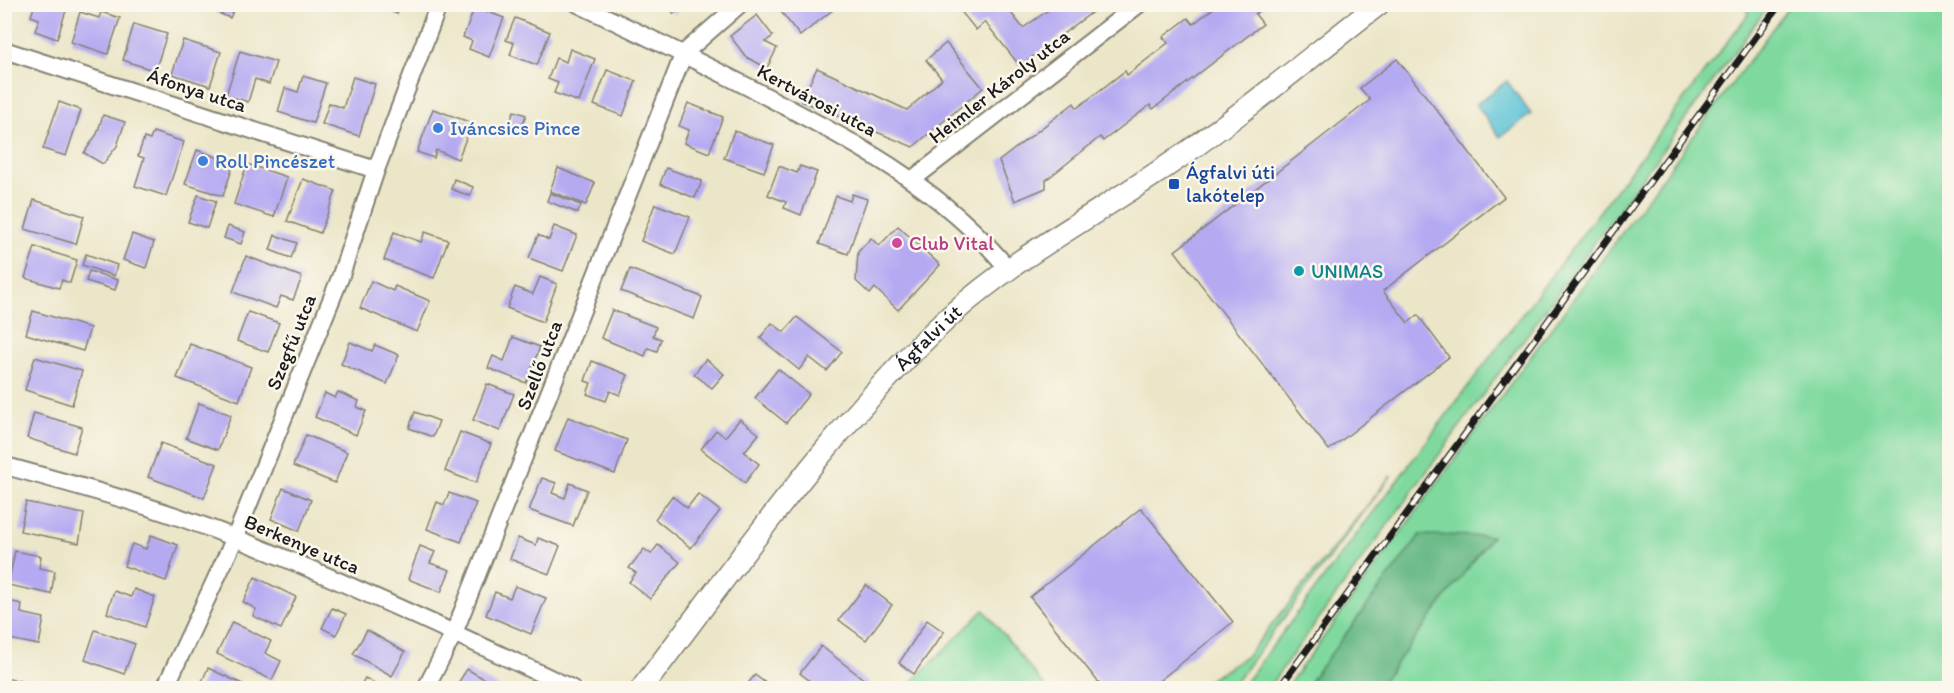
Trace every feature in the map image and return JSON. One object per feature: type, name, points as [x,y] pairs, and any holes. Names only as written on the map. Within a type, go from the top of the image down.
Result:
[{"type":"street","name":"Szegfű utca","points":[[165,688],[235,538],[340,278],[376,170],[439,4]]},
{"type":"street","name":"Kertvárosi utca","points":[[578,4],[684,53],[872,152],[913,179],[967,224],[1009,270]]},
{"type":"street","points":[[684,53],[740,4]]},
{"type":"street","name":"Heimler Károly utca","points":[[913,179],[1139,4]]},
{"type":"street","name":"Ágfalvi út","points":[[642,688],[782,506],[869,399],[952,315],[1009,270],[1167,166],[1379,4]]},
{"type":"street","name":"Áfonya utca","points":[[4,50],[376,170]]},
{"type":"street","name":"Szellő utca","points":[[426,688],[454,633],[684,53]]},
{"type":"street","name":"Berkenye utca","points":[[5,466],[114,495],[235,538],[454,633],[571,688]]},
{"type":"green space","points":[[1743,5],[1769,5],[1268,688],[1241,688],[1749,13]]},
{"type":"green space","points":[[1790,5],[1949,5],[1949,688],[1286,688]]},
{"type":"green space","points":[[1391,476],[1231,688],[1196,688],[1247,656]]},
{"type":"green space","points":[[1420,535],[1492,536],[1378,688],[1305,688]]},
{"type":"green space","points":[[984,610],[1046,688],[906,688]]},
{"type":"water","points":[[1507,81],[1531,114],[1500,137],[1476,104]]},
{"type":"building","points":[[35,4],[68,4],[57,39],[35,31],[39,19],[31,16]]},
{"type":"building","points":[[213,4],[236,4],[230,18],[211,10]]},
{"type":"building","points":[[373,4],[401,4],[397,14]]},
{"type":"building","points":[[667,4],[686,4],[674,14]]},
{"type":"building","points":[[775,4],[840,4],[800,36]]},
{"type":"building","points":[[955,4],[1004,4],[1023,28],[1057,4],[1103,4],[1020,66],[985,22],[976,30]]},
{"type":"building","points":[[1219,4],[1267,4],[1255,14],[1263,24],[1153,109],[1150,105],[1103,141],[1100,137],[1046,180],[1046,188],[1015,201],[999,161],[1074,103],[1077,108],[1125,71],[1127,75],[1168,43],[1163,37],[1188,18],[1193,24]]},
{"type":"building","points":[[475,7],[504,18],[489,57],[469,49],[472,41],[463,37]]},
{"type":"building","points":[[80,12],[99,18],[101,12],[120,18],[108,54],[71,42]]},
{"type":"building","points":[[757,15],[773,36],[765,42],[777,48],[767,68],[746,57],[730,36]]},
{"type":"building","points":[[515,18],[550,32],[537,65],[510,55],[514,43],[506,40]]},
{"type":"building","points":[[134,24],[167,34],[155,71],[123,60]]},
{"type":"building","points":[[183,40],[221,52],[210,86],[172,74]]},
{"type":"building","points":[[946,43],[983,88],[913,147],[801,101],[817,68],[907,110],[942,79],[926,60]]},
{"type":"building","points":[[570,49],[595,59],[579,102],[554,93],[558,83],[548,79],[556,58],[566,62]]},
{"type":"building","points":[[240,51],[276,62],[269,84],[255,79],[248,102],[226,95]]},
{"type":"building","name":"UNIMAS","points":[[1397,59],[1504,197],[1383,291],[1408,323],[1418,315],[1449,357],[1329,450],[1175,251],[1370,100],[1360,88]]},
{"type":"building","points":[[607,70],[636,81],[623,116],[594,105]]},
{"type":"building","points":[[303,76],[326,83],[313,123],[278,112],[285,88],[298,92]]},
{"type":"building","points":[[353,77],[375,84],[359,136],[322,124],[329,103],[343,108]]},
{"type":"building","points":[[59,102],[81,110],[66,156],[43,149]]},
{"type":"building","points":[[688,103],[723,117],[709,153],[684,143],[689,130],[679,126]]},
{"type":"building","points":[[433,109],[472,123],[458,159],[436,150],[434,158],[417,152]]},
{"type":"building","points":[[514,111],[526,115],[519,134],[507,129]]},
{"type":"building","points":[[103,115],[125,122],[117,146],[103,164],[84,153],[97,134]]},
{"type":"building","points":[[734,131],[774,145],[764,172],[724,158]]},
{"type":"building","points":[[153,132],[184,142],[166,196],[135,186],[144,158],[138,156],[144,138],[150,140]]},
{"type":"building","points":[[197,150],[234,163],[223,196],[185,184]]},
{"type":"building","points":[[247,164],[287,177],[274,217],[234,204]]},
{"type":"building","points":[[779,166],[797,173],[800,166],[817,172],[801,215],[784,208],[786,202],[768,195]]},
{"type":"building","points":[[558,168],[595,183],[586,205],[550,191]]},
{"type":"building","points":[[666,168],[702,181],[695,198],[660,184]]},
{"type":"building","points":[[303,179],[336,191],[320,233],[287,221]]},
{"type":"building","points":[[454,179],[473,187],[470,196],[451,189]]},
{"type":"building","points":[[550,193],[581,205],[578,213],[547,201]]},
{"type":"building","points":[[852,194],[867,199],[848,254],[819,244],[836,196],[850,201]]},
{"type":"building","points":[[198,195],[216,201],[207,228],[188,222]]},
{"type":"building","points":[[34,200],[84,216],[76,244],[25,229]]},
{"type":"building","points":[[655,204],[690,217],[675,254],[641,241]]},
{"type":"building","points":[[228,226],[245,232],[241,244],[224,238]]},
{"type":"building","points":[[554,226],[577,235],[563,271],[529,258],[538,235],[549,240]]},
{"type":"building","points":[[898,226],[940,265],[898,310],[875,288],[870,294],[856,281],[858,252],[871,238],[879,246]]},
{"type":"building","points":[[394,232],[421,242],[425,232],[448,240],[434,278],[384,260]]},
{"type":"building","points":[[132,234],[154,242],[146,268],[123,260]]},
{"type":"building","points":[[275,235],[297,243],[291,258],[270,250]]},
{"type":"building","points":[[35,247],[77,260],[70,283],[62,280],[59,288],[25,278]]},
{"type":"building","points":[[86,254],[117,265],[114,276],[82,265]]},
{"type":"building","points":[[246,256],[302,277],[293,300],[281,296],[276,308],[233,292]]},
{"type":"building","points":[[630,269],[702,297],[694,319],[621,291]]},
{"type":"building","points":[[89,271],[118,280],[115,290],[86,281]]},
{"type":"building","points":[[540,277],[557,284],[543,322],[507,308],[515,287],[533,294]]},
{"type":"building","points":[[371,281],[393,291],[395,286],[430,301],[417,332],[360,308]]},
{"type":"building","points":[[612,310],[656,327],[653,336],[661,339],[657,351],[648,348],[645,356],[601,338]]},
{"type":"building","points":[[33,311],[90,328],[83,351],[26,334]]},
{"type":"building","points":[[248,312],[279,323],[268,352],[237,341]]},
{"type":"building","points":[[797,317],[842,352],[827,371],[809,357],[799,370],[760,338],[772,323],[784,332]]},
{"type":"building","points":[[513,337],[540,347],[526,383],[488,368],[493,356],[504,361]]},
{"type":"building","points":[[350,342],[372,351],[375,345],[399,355],[387,384],[341,364]]},
{"type":"building","points":[[190,344],[251,367],[239,401],[177,378]]},
{"type":"building","points":[[35,357],[82,371],[72,405],[25,390]]},
{"type":"building","points":[[706,359],[724,374],[712,388],[694,374]]},
{"type":"building","points":[[592,361],[628,375],[620,395],[610,391],[606,401],[587,394],[591,383],[585,381]]},
{"type":"building","points":[[778,369],[809,394],[786,423],[755,398]]},
{"type":"building","points":[[487,384],[514,394],[500,431],[473,420]]},
{"type":"building","points":[[338,392],[359,401],[357,407],[366,411],[356,435],[315,417],[325,393],[335,398]]},
{"type":"building","points":[[199,403],[231,415],[218,450],[186,438]]},
{"type":"building","points":[[415,412],[439,421],[433,437],[409,428]]},
{"type":"building","points":[[34,413],[82,427],[74,453],[27,438]]},
{"type":"building","points":[[568,417],[627,440],[615,474],[555,451]]},
{"type":"building","points":[[740,419],[759,434],[744,452],[759,464],[745,483],[701,449],[716,430],[725,437]]},
{"type":"building","points":[[460,432],[491,444],[476,483],[445,471]]},
{"type":"building","points":[[306,435],[347,452],[335,483],[293,466]]},
{"type":"building","points":[[161,443],[217,464],[204,498],[148,477]]},
{"type":"building","points":[[542,478],[556,483],[552,493],[565,498],[570,483],[587,490],[573,526],[529,510]]},
{"type":"building","points":[[283,488],[311,500],[299,531],[271,519]]},
{"type":"building","points":[[449,493],[476,503],[461,542],[427,529],[437,502],[444,505]]},
{"type":"building","points":[[698,494],[720,511],[691,548],[655,519],[672,496],[687,508]]},
{"type":"building","points":[[26,502],[84,514],[79,543],[20,531]]},
{"type":"building","points":[[1141,508],[1233,622],[1150,688],[1103,688],[1030,597]]},
{"type":"building","points":[[151,535],[178,545],[166,581],[124,566],[132,544],[146,549]]},
{"type":"building","points":[[518,538],[536,545],[538,538],[560,546],[549,574],[510,559]]},
{"type":"building","points":[[658,545],[680,562],[650,599],[629,582],[636,573],[629,568],[644,549],[651,554]]},
{"type":"building","points":[[420,546],[435,552],[430,563],[450,570],[441,592],[408,579]]},
{"type":"building","points":[[15,551],[41,556],[39,568],[55,571],[51,594],[8,585]]},
{"type":"building","points":[[255,577],[296,597],[281,629],[253,616],[256,609],[243,602]]},
{"type":"building","points":[[866,585],[892,605],[866,640],[839,620]]},
{"type":"building","points":[[515,586],[546,598],[531,634],[486,615],[495,592],[510,598]]},
{"type":"building","points":[[134,589],[155,597],[145,627],[107,613],[114,591],[131,597]]},
{"type":"building","points":[[4,600],[22,604],[21,613],[44,618],[39,645],[4,638]]},
{"type":"building","points":[[332,608],[346,614],[336,635],[322,628]]},
{"type":"building","points":[[927,620],[944,632],[914,674],[899,663]]},
{"type":"building","points":[[232,622],[271,641],[265,653],[281,661],[272,680],[217,654]]},
{"type":"building","points":[[95,630],[135,644],[124,674],[85,660]]},
{"type":"building","points":[[367,630],[405,652],[392,676],[353,654]]},
{"type":"building","points":[[821,646],[875,688],[819,688],[800,673]]},
{"type":"building","points":[[208,668],[251,688],[199,688]]},
{"type":"building","points":[[467,669],[500,688],[455,688]]},
{"type":"building","points":[[755,675],[772,688],[744,688]]},
{"type":"building","points":[[4,678],[21,681],[19,688],[4,688]]},
{"type":"building","points":[[365,678],[384,688],[359,688]]},
{"type":"building","points":[[341,682],[352,688],[338,688]]},
{"type":"railway","points":[[1279,688],[1780,4]]},
{"type":"place","name":"Iváncsics Pince","points":[[438,128]]},
{"type":"place","name":"Roll Pincészet","points":[[203,161]]},
{"type":"place","name":"Ágfalvi úti lakótelep","points":[[1174,184]]},
{"type":"place","name":"Club Vital","points":[[897,243]]},
{"type":"place","name":"UNIMAS","points":[[1299,271]]}]
